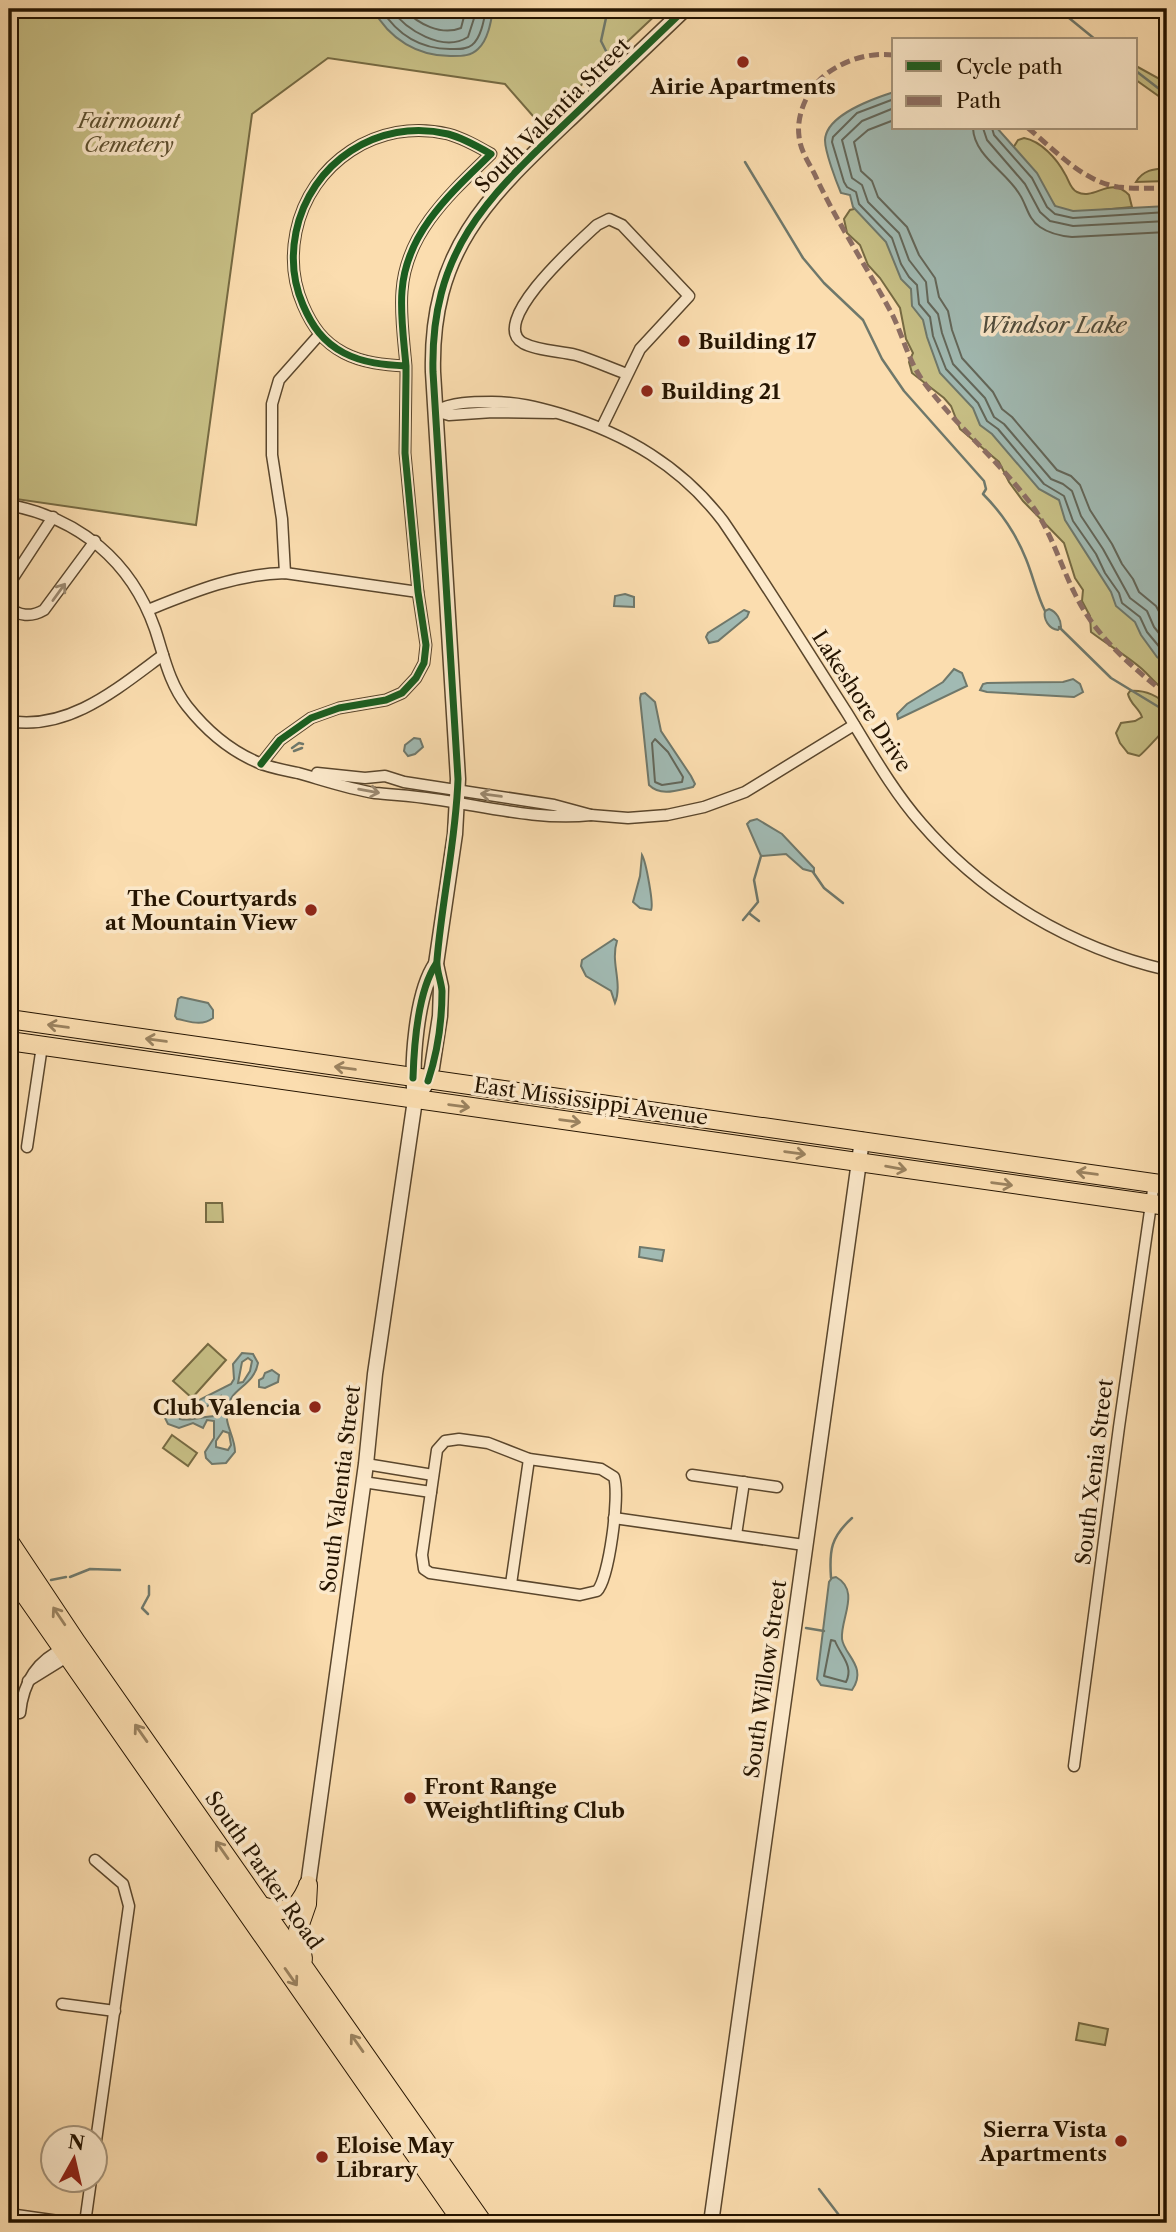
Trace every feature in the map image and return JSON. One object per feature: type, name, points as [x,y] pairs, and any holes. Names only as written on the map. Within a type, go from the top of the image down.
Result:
[{"type":"main road","name":"East Mississippi Avenue","points":[[9,1019],[1161,1184]]},
{"type":"main road","name":"East Mississippi Avenue","points":[[9,1041],[1159,1205]]},
{"type":"main road","name":"South Parker Road","points":[[9,1541],[69,1650],[260,1934],[463,2223]]},
{"type":"main road","name":"South Parker Road","points":[[9,1572],[261,1906],[483,2223]]},
{"type":"main road","points":[[261,1906],[282,1911],[291,1909],[300,1902],[308,1885]]},
{"type":"main road","points":[[306,1970],[298,1930],[306,1907],[308,1885]]},
{"type":"main road","points":[[260,1934],[270,1935],[279,1931],[298,1917],[306,1907]]},
{"type":"street","name":"South Valentia Street","points":[[308,1885],[366,1464],[378,1352],[415,1100],[420,1079],[433,1063],[442,999],[436,964],[457,797],[458,746],[435,411],[433,356],[437,310],[453,260],[471,224],[489,200],[685,9]]},
{"type":"street","points":[[261,764],[280,740],[312,718],[339,708],[392,698],[402,693],[421,669],[426,652],[404,444],[406,366],[402,295],[410,253],[437,209],[491,154],[459,137],[439,132],[419,131],[381,136],[346,153],[320,177],[307,199],[299,221],[293,258],[299,295],[320,335],[340,351],[353,357],[376,364],[406,366]]},
{"type":"street","points":[[602,427],[640,349],[689,296],[622,225],[609,219],[597,225],[538,282],[514,325],[514,332],[521,342],[584,358],[627,374]]},
{"type":"street","points":[[285,573],[282,519],[272,455],[272,404],[279,380],[320,335]]},
{"type":"street","name":"Lakeshore Drive","points":[[435,411],[449,415],[559,413],[602,427],[638,445],[666,464],[711,506],[731,533],[916,816],[951,854],[981,880],[1030,915],[1105,952],[1167,970]]},
{"type":"street","points":[[9,505],[53,517],[95,541],[132,581],[148,610],[175,689],[197,718],[232,748],[261,764],[375,793],[457,797]]},
{"type":"street","points":[[9,584],[53,517]]},
{"type":"street","points":[[9,606],[24,615],[34,615],[44,610],[95,541]]},
{"type":"street","points":[[148,610],[226,581],[265,574],[285,573],[418,592]]},
{"type":"street","points":[[9,721],[41,721],[76,712],[117,689],[163,655]]},
{"type":"street","points":[[289,771],[365,778],[385,776],[457,797],[552,816],[656,816],[686,812],[716,803],[758,785],[854,724]]},
{"type":"street","points":[[27,1147],[41,1046]]},
{"type":"street","name":"South Willow Street","points":[[711,2223],[862,1140]]},
{"type":"street","name":"South Xenia Street","points":[[1074,1766],[1161,1184]]},
{"type":"street","points":[[458,1439],[488,1443],[529,1459],[601,1469],[614,1477],[617,1491],[602,1586],[597,1591],[580,1595],[430,1573],[424,1569],[422,1555],[430,1492],[437,1450],[445,1441],[458,1439]]},
{"type":"street","points":[[511,1584],[529,1459]]},
{"type":"street","points":[[366,1464],[433,1475]]},
{"type":"street","points":[[692,1475],[777,1487]]},
{"type":"street","points":[[363,1482],[430,1492]]},
{"type":"street","points":[[736,1535],[744,1482]]},
{"type":"street","points":[[614,1518],[804,1545]]},
{"type":"street","points":[[20,1713],[23,1693],[35,1669],[69,1650]]},
{"type":"street","points":[[95,1860],[119,1879],[128,1898],[128,1917],[99,2124]]},
{"type":"street","points":[[62,2004],[115,2011]]},
{"type":"street","points":[[85,2223],[89,2194]]},
{"type":"street","points":[[9,2216],[58,2223]]},
{"type":"green space","name":"Fairmount Cemetery","points":[[9,9],[662,9],[540,124],[505,84],[328,58],[252,114],[196,525],[9,498]]},
{"type":"green space","points":[[1138,67],[1167,83],[1167,102],[1138,81]]},
{"type":"green space","points":[[1024,138],[1036,143],[1053,157],[1075,191],[1084,194],[1115,187],[1129,195],[1132,207],[1061,214],[1013,148],[1018,140]]},
{"type":"green space","points":[[1167,168],[1167,181],[1136,182],[1149,171]]},
{"type":"green space","points":[[858,208],[875,219],[925,314],[1057,496],[1167,658],[1167,692],[1136,664],[1091,632],[1090,616],[1082,601],[1083,590],[1075,578],[1064,543],[1023,501],[999,462],[960,429],[951,406],[944,398],[912,373],[909,362],[913,353],[906,339],[900,308],[868,265],[860,245],[847,233],[844,219],[850,210]]},
{"type":"green space","points":[[1130,691],[1141,691],[1157,697],[1165,704],[1167,711],[1167,727],[1139,756],[1128,753],[1116,733],[1121,723],[1142,717],[1129,697]]},
{"type":"green space","points":[[206,1203],[222,1203],[223,1222],[206,1222]]},
{"type":"green space","points":[[208,1344],[226,1360],[192,1398],[173,1381]]},
{"type":"green space","points":[[172,1435],[197,1453],[188,1466],[163,1448]]},
{"type":"green space","points":[[1079,2023],[1108,2029],[1105,2045],[1076,2040]]},
{"type":"water","points":[[373,9],[493,9],[488,31],[481,45],[469,54],[453,56],[428,53],[406,44],[387,29]]},
{"type":"water","name":"Windsor Lake","points":[[892,93],[892,130],[999,130],[1037,173],[1055,206],[1073,211],[1167,206],[1167,664],[1157,657],[1135,622],[1116,606],[1111,592],[1065,520],[1059,500],[1039,489],[992,434],[980,425],[973,408],[940,373],[923,320],[912,306],[911,289],[901,279],[886,242],[853,207],[850,195],[841,193],[827,152],[827,131],[842,115]]},
{"type":"water","points":[[625,594],[634,597],[634,607],[614,606],[615,596]]},
{"type":"water","points":[[1049,609],[1059,619],[1061,627],[1058,630],[1049,626],[1046,620],[1045,611]]},
{"type":"water","points":[[744,610],[749,612],[747,617],[718,641],[709,643],[706,637],[708,633]]},
{"type":"water","points":[[954,669],[962,673],[967,686],[898,719],[897,714],[907,704],[943,682]]},
{"type":"water","points":[[1073,679],[1080,684],[1083,692],[1074,697],[980,690],[983,684],[987,683],[1063,682]]},
{"type":"water","points":[[645,693],[655,702],[661,731],[691,776],[695,784],[693,787],[664,792],[649,785],[640,698],[641,694]]},
{"type":"water","points":[[414,738],[420,739],[423,747],[408,756],[404,751],[405,745]]},
{"type":"water","points":[[757,819],[782,834],[814,868],[814,872],[803,869],[786,854],[761,856],[747,824]]},
{"type":"water","points":[[642,855],[649,883],[651,910],[640,908],[633,902]]},
{"type":"water","points":[[614,939],[617,941],[615,957],[618,988],[615,1003],[611,991],[586,976],[581,966],[582,960]]},
{"type":"water","points":[[181,997],[208,1003],[213,1010],[213,1018],[200,1023],[177,1019],[175,1016],[178,999]]},
{"type":"water","points":[[640,1247],[664,1250],[662,1261],[639,1257]]},
{"type":"water","points":[[242,1353],[253,1354],[258,1363],[252,1377],[233,1396],[227,1408],[227,1420],[235,1452],[226,1463],[212,1464],[206,1458],[205,1452],[214,1438],[214,1421],[207,1420],[203,1428],[193,1423],[179,1428],[168,1424],[165,1418],[231,1384],[234,1379],[233,1364]],"holes":[[[248,1358],[252,1361],[250,1371],[243,1382],[238,1383],[242,1362]],[[221,1396],[223,1403],[218,1416],[180,1419],[193,1409],[206,1407]],[[223,1431],[229,1433],[231,1445],[228,1450],[216,1447],[216,1441]]]},
{"type":"water","points":[[272,1370],[279,1375],[278,1382],[265,1388],[259,1387],[259,1380]]},
{"type":"water","points":[[836,1577],[843,1583],[848,1597],[842,1639],[856,1668],[856,1682],[852,1690],[821,1685],[817,1679],[829,1582]]},
{"type":"waterway","points":[[598,9],[606,18],[601,41],[607,53]]},
{"type":"waterway","points":[[1058,9],[1094,38]]},
{"type":"waterway","points":[[1138,73],[1167,95]]},
{"type":"waterway","points":[[745,162],[803,258],[824,283],[863,320],[882,359],[904,391],[984,481],[986,489],[983,494],[1018,541],[1045,611]]},
{"type":"waterway","points":[[1059,627],[1111,678],[1167,712]]},
{"type":"waterway","points":[[292,748],[299,743],[303,744]]},
{"type":"waterway","points":[[294,751],[302,748]]},
{"type":"waterway","points":[[743,920],[758,902],[754,880],[761,856]]},
{"type":"waterway","points":[[813,872],[824,888],[843,903]]},
{"type":"waterway","points":[[750,914],[759,921]]},
{"type":"waterway","points":[[831,1578],[830,1559],[833,1545],[840,1531],[852,1518]]},
{"type":"waterway","points":[[70,1577],[90,1569],[120,1570]]},
{"type":"waterway","points":[[51,1580],[66,1577]]},
{"type":"waterway","points":[[148,1614],[142,1608],[149,1595],[149,1586]]},
{"type":"waterway","points":[[806,1628],[824,1631]]},
{"type":"waterway","points":[[819,2189],[845,2223]]},
{"type":"marked path","points":[[892,55],[858,58],[840,65],[819,80],[804,102],[799,119],[799,136],[803,151],[892,314],[913,365],[923,381],[949,413],[1005,472],[1038,514],[1075,594],[1093,624],[1128,662],[1167,695]]},
{"type":"marked path","points":[[1030,130],[1081,171],[1105,184],[1118,187],[1167,188]]},
{"type":"cycle path","points":[[428,1081],[440,1025],[442,991],[437,960],[455,824],[458,779],[433,372],[435,329],[442,291],[454,257],[491,199],[543,145],[685,9]]},
{"type":"cycle path","points":[[261,764],[280,740],[311,718],[339,708],[386,700],[402,693],[416,678],[424,663],[426,645],[418,592],[405,453],[406,366],[402,291],[412,250],[433,215],[491,154],[454,136],[422,130],[397,132],[373,139],[332,166],[316,185],[304,207],[296,232],[294,251],[295,278],[300,296],[310,320],[324,339],[337,349],[359,359],[406,366]]},
{"type":"cycle path","points":[[413,1078],[421,1003],[436,964]]},
{"type":"place","name":"Airie Apartments","points":[[743,62]]},
{"type":"place","name":"Building 17","points":[[684,341]]},
{"type":"place","name":"Building 21","points":[[647,391]]},
{"type":"place","name":"The Courtyards at Mountain View","points":[[311,910]]},
{"type":"place","name":"Club Valencia","points":[[315,1407]]},
{"type":"place","name":"Front Range Weightlifting Club","points":[[410,1798]]},
{"type":"place","name":"Sierra Vista Apartments","points":[[1121,2141]]},
{"type":"place","name":"Eloise May Library","points":[[322,2157]]}]
